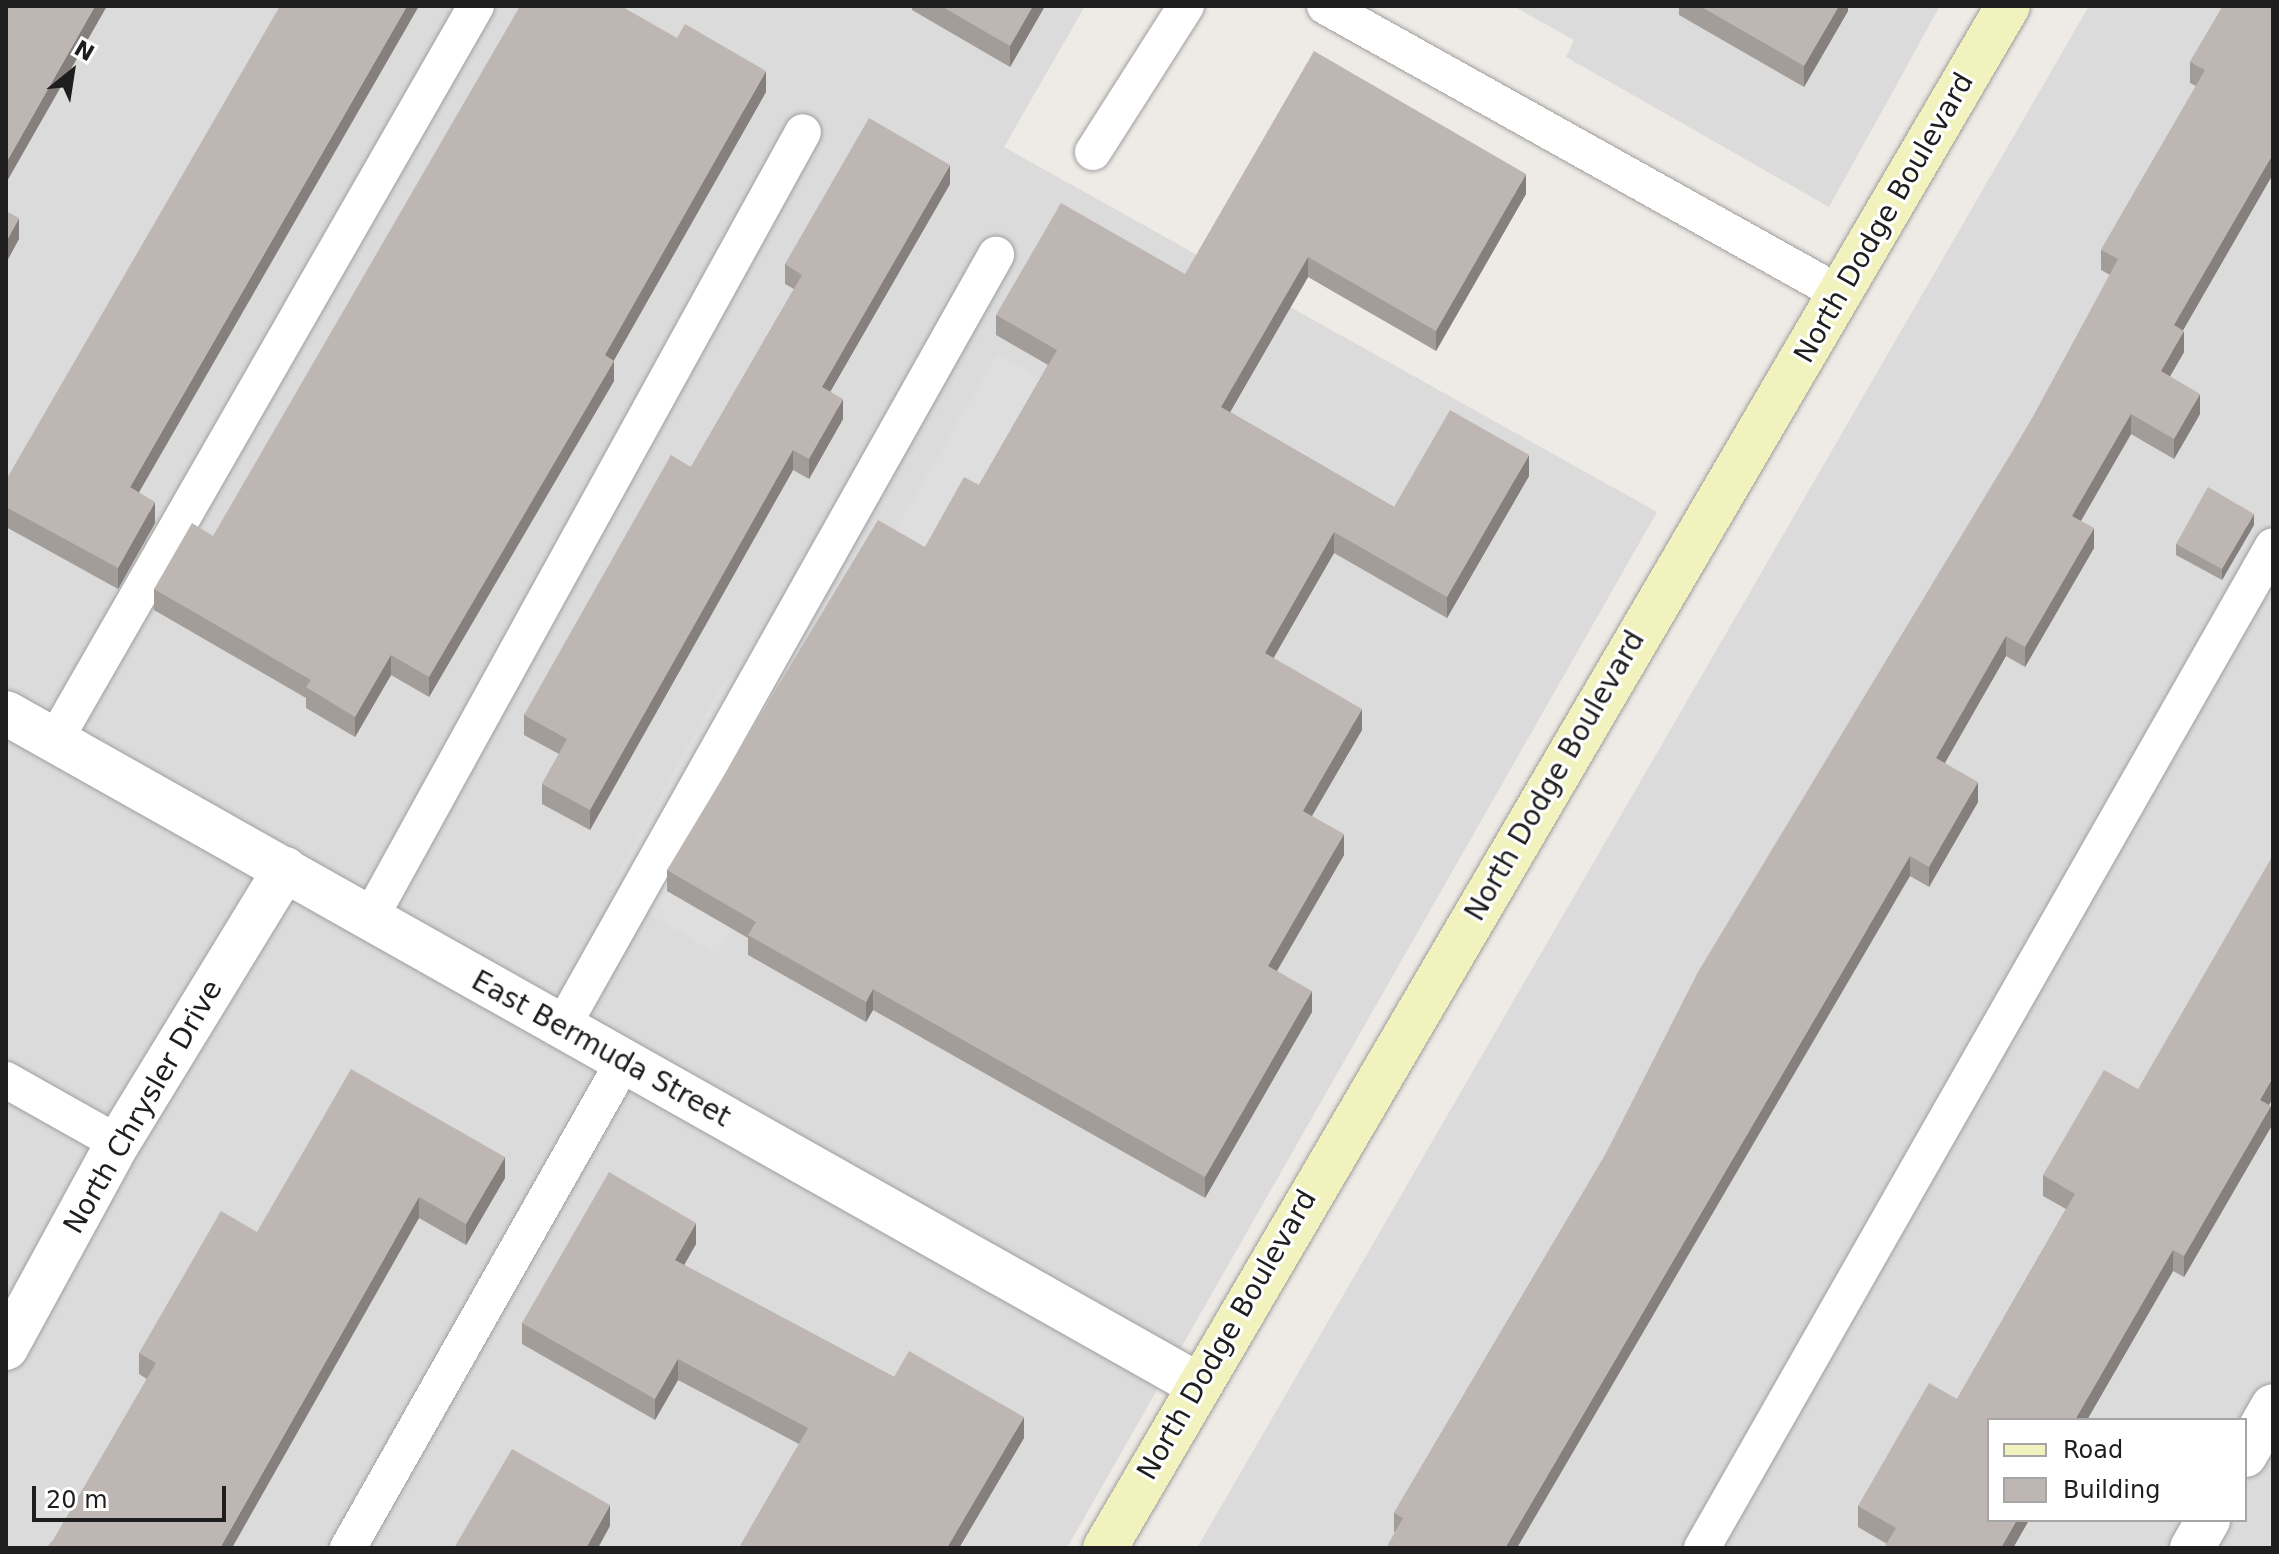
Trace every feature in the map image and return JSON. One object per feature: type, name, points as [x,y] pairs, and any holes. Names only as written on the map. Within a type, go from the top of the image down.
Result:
[{"type":"street","name":"North Dodge Boulevard","points":[[1105,1548],[1197,1384],[2008,6]]},
{"type":"street","name":"East Bermuda Street","points":[[6,713],[1197,1384]]},
{"type":"street","name":"North Chrysler Drive","points":[[6,1348],[118,1143],[285,869]]},
{"type":"street","points":[[2247,1452],[2273,1406]]},
{"type":"street","points":[[2192,1548],[2207,1522]]},
{"type":"lane","points":[[55,740],[476,6]]},
{"type":"lane","points":[[1093,152],[1186,6]]},
{"type":"lane","points":[[1325,6],[1839,293]]},
{"type":"lane","points":[[370,918],[803,132]]},
{"type":"lane","points":[[562,1027],[996,255]]},
{"type":"lane","points":[[1702,1548],[2273,546]]},
{"type":"lane","points":[[348,1548],[624,1061]]},
{"type":"lane","points":[[6,1080],[118,1143]]},
{"type":"shaded area","points":[[6,6],[1085,6],[1004,147],[1657,512],[1067,1548],[6,1548]]},
{"type":"shaded area","points":[[1513,6],[1940,6],[1829,207],[1566,57],[1574,40]]},
{"type":"shaded area","points":[[2089,6],[2273,6],[2273,1548],[1197,1548]]},
{"type":"shaded area","points":[[997,354],[1205,469],[1098,653],[892,536]]},
{"type":"shaded area","points":[[727,676],[839,740],[716,954],[609,889]]},
{"type":"building","points":[[6,6],[95,6],[6,163]]},
{"type":"building","points":[[280,6],[407,6],[130,487],[155,502],[118,568],[6,507],[6,480]]},
{"type":"building","points":[[520,6],[621,6],[677,38],[685,24],[766,71],[605,355],[614,361],[429,677],[391,655],[355,717],[306,687],[311,680],[154,589],[192,523],[213,536]]},
{"type":"building","points":[[941,6],[1033,6],[1010,46]]},
{"type":"building","points":[[1700,6],[1839,6],[1804,66]]},
{"type":"building","points":[[2223,6],[2273,6],[2273,154],[2174,325],[2184,331],[2161,371],[2200,394],[2174,439],[2131,414],[2072,516],[2094,528],[2025,647],[2006,636],[1936,758],[1978,782],[1929,867],[1910,856],[1505,1548],[1386,1548],[1403,1518],[1394,1513],[1604,1157],[1698,972],[2033,417],[2118,259],[2101,250],[2205,70],[2190,62]]},
{"type":"building","points":[[1314,51],[1526,174],[1436,331],[1308,257],[1221,407],[1394,507],[1450,410],[1529,455],[1447,597],[1334,532],[1265,653],[1362,709],[1303,811],[1344,834],[1268,966],[1312,991],[1205,1177],[873,989],[866,1002],[748,935],[756,922],[667,870],[878,520],[925,547],[964,477],[979,485],[1057,350],[996,315],[1061,203],[1185,274]]},
{"type":"building","points":[[869,118],[950,165],[822,387],[843,399],[809,459],[793,450],[590,810],[542,784],[567,739],[524,715],[671,455],[691,467],[802,275],[785,264]]},
{"type":"building","points":[[6,211],[19,218],[6,242]]},
{"type":"building","points":[[2208,487],[2254,514],[2222,569],[2176,544]]},
{"type":"building","points":[[2273,855],[2273,1077],[2260,1100],[2271,1106],[2184,1256],[2173,1250],[2076,1418],[1987,1418],[1987,1522],[2016,1522],[2001,1548],[1884,1548],[1896,1528],[1858,1506],[1929,1383],[1957,1399],[2075,1194],[2043,1175],[2104,1070],[2138,1089]]},
{"type":"building","points":[[351,1069],[505,1157],[466,1224],[419,1197],[220,1548],[46,1548],[156,1363],[139,1353],[221,1211],[257,1232]]},
{"type":"building","points":[[609,1172],[696,1223],[675,1260],[894,1377],[909,1351],[1024,1417],[947,1548],[739,1548],[808,1428],[678,1359],[655,1399],[522,1323]]},
{"type":"building","points":[[512,1449],[610,1505],[586,1548],[454,1548]]}]
